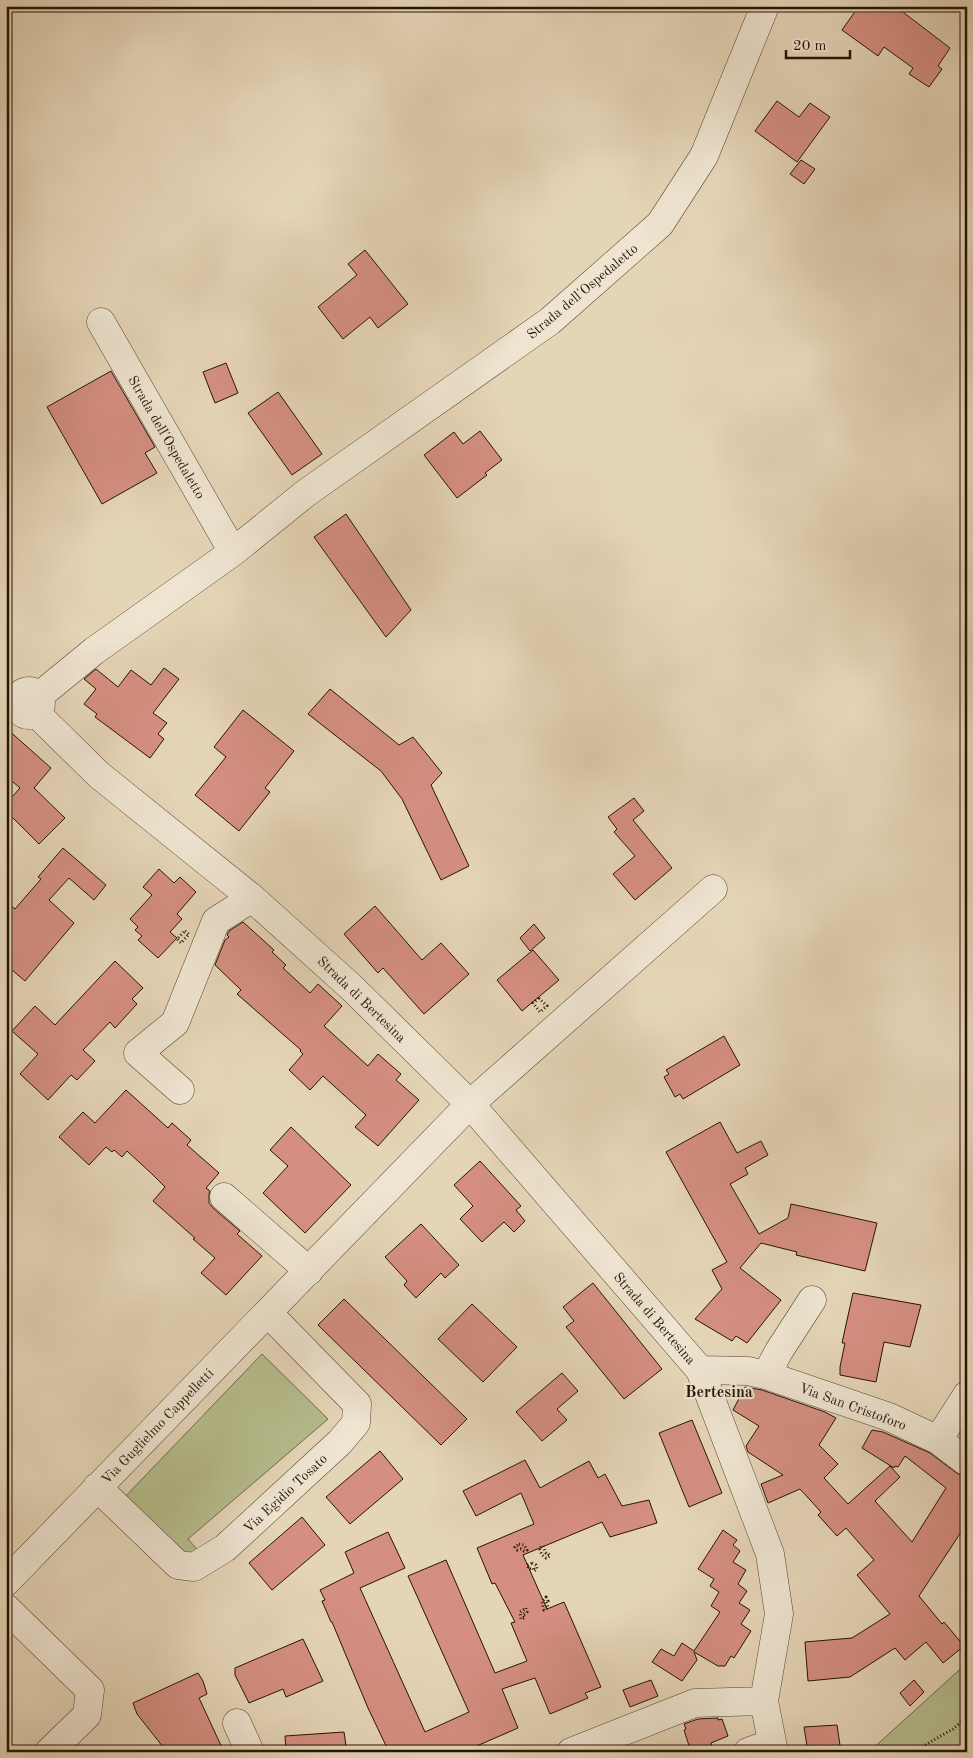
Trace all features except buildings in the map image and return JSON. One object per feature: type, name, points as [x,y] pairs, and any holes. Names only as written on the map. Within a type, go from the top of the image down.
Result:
[{"type":"street","name":"Strada dell'Ospedaletto","points":[[21,703],[233,552],[306,493],[550,321],[660,224],[704,156],[765,6]]},
{"type":"street","name":"Strada dell'Ospedaletto","points":[[101,322],[233,552]]},
{"type":"street","name":"Strada di Bertesina","points":[[21,703],[99,775],[252,898],[351,987],[470,1104],[700,1370],[770,1554],[779,1614],[764,1701],[765,1750]]},
{"type":"street","points":[[470,1104],[713,889]]},
{"type":"street","points":[[180,1090],[138,1053],[175,1023],[216,921],[252,898]]},
{"type":"street","name":"Via Guglielmo Cappelletti","points":[[6,1582],[470,1104]]},
{"type":"street","points":[[224,1197],[308,1271]]},
{"type":"street","points":[[766,1375],[812,1300]]},
{"type":"street","name":"Via Egidio Tosato","points":[[97,1487],[178,1565],[194,1568],[225,1548],[340,1442],[356,1423],[357,1404],[268,1312]]},
{"type":"street","name":"Via San Cristoforo","points":[[700,1370],[748,1371],[766,1375],[889,1417],[938,1440],[967,1462]]},
{"type":"street","points":[[938,1440],[967,1395]]},
{"type":"street","points":[[6,1608],[90,1690],[87,1715],[50,1752]]},
{"type":"street","points":[[571,1752],[695,1702],[764,1701]]},
{"type":"street","points":[[237,1723],[250,1752]]},
{"type":"path","points":[[539,998],[547,1006],[540,1012],[533,1003],[539,998]]},
{"type":"path","points":[[913,1752],[953,1729],[967,1717]]},
{"type":"green space","points":[[262,1354],[328,1419],[188,1539],[201,1554],[191,1559],[122,1500]]},
{"type":"green space","points":[[967,1663],[967,1752],[869,1752]]},
{"type":"district","name":"Bertesina","points":[[719,1391]]}]
